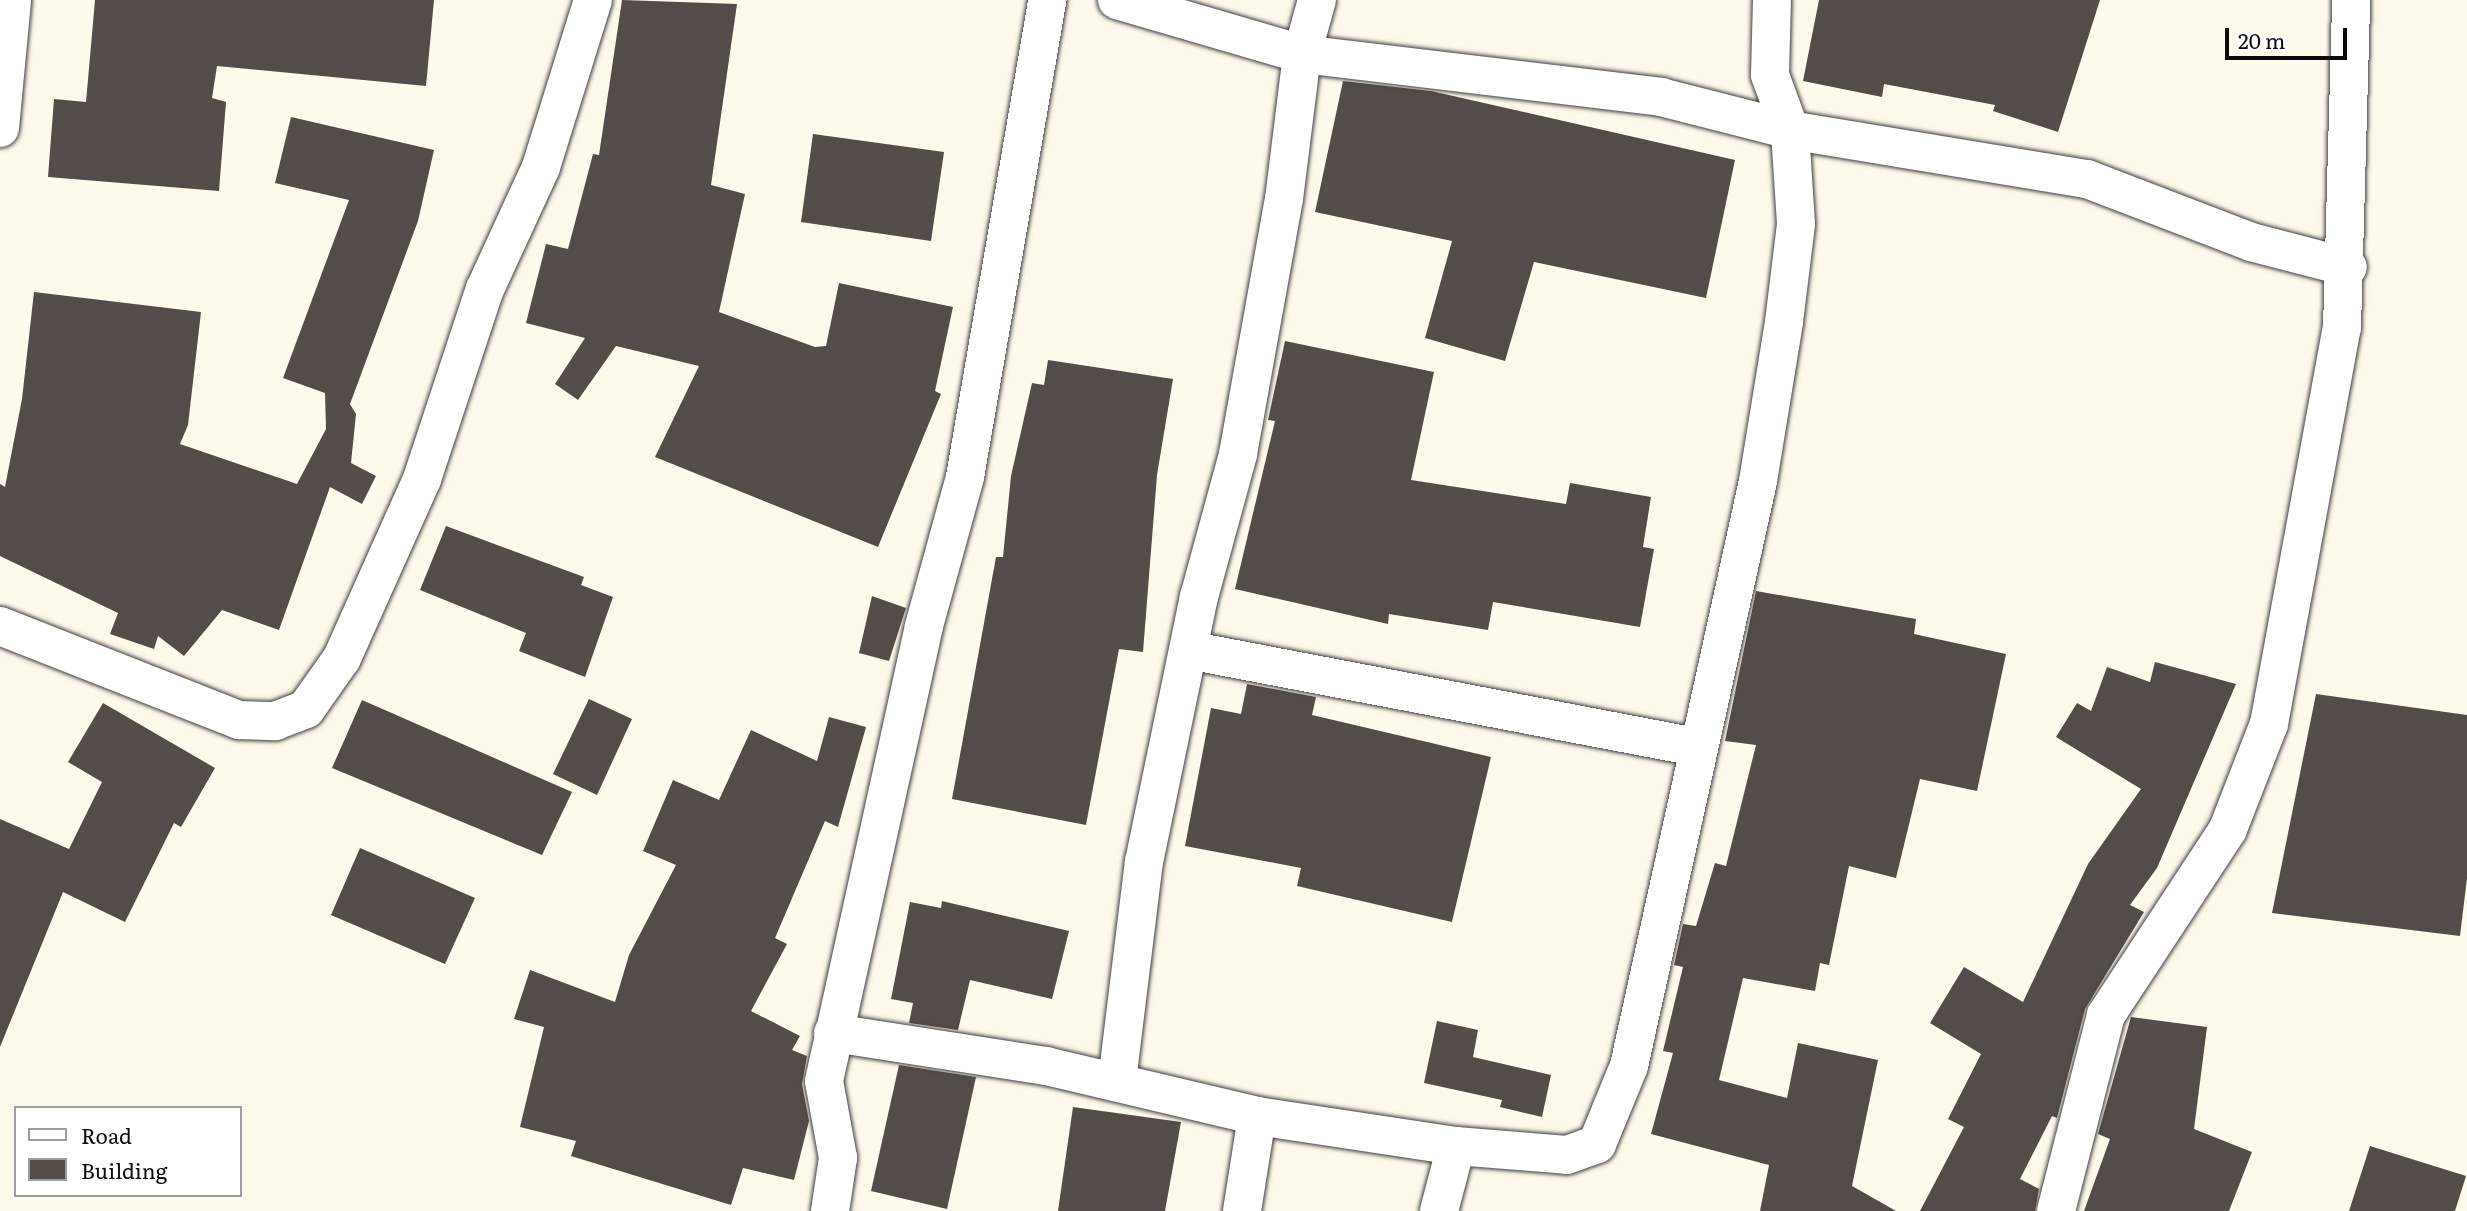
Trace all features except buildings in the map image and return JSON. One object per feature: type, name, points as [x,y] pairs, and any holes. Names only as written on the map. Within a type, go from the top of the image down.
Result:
[{"type":"street","points":[[0,128],[12,0]]},
{"type":"street","points":[[0,626],[239,720],[275,721],[306,709],[342,658],[422,479],[485,289],[541,167],[593,0]]},
{"type":"street","points":[[830,1211],[838,1157],[824,1081],[924,626],[965,477],[1047,0]]},
{"type":"street","points":[[1117,0],[1302,54],[1661,97],[1790,130],[2087,179],[2251,242],[2348,267]]},
{"type":"street","points":[[1117,1081],[1144,862],[1188,650],[1238,454],[1284,199],[1302,54],[1317,0]]},
{"type":"street","points":[[833,1033],[1117,1081],[1257,1116],[1456,1146],[1567,1156],[1597,1144],[1629,1066],[1696,747],[1758,481],[1784,321],[1796,224],[1790,130],[1770,75],[1772,0]]},
{"type":"street","points":[[2056,1211],[2106,1015],[2228,830],[2269,724],[2322,450],[2348,267],[2351,0]]},
{"type":"street","points":[[1188,650],[1696,747]]},
{"type":"street","points":[[1242,1211],[1257,1116]]},
{"type":"street","points":[[1439,1211],[1456,1146]]}]
